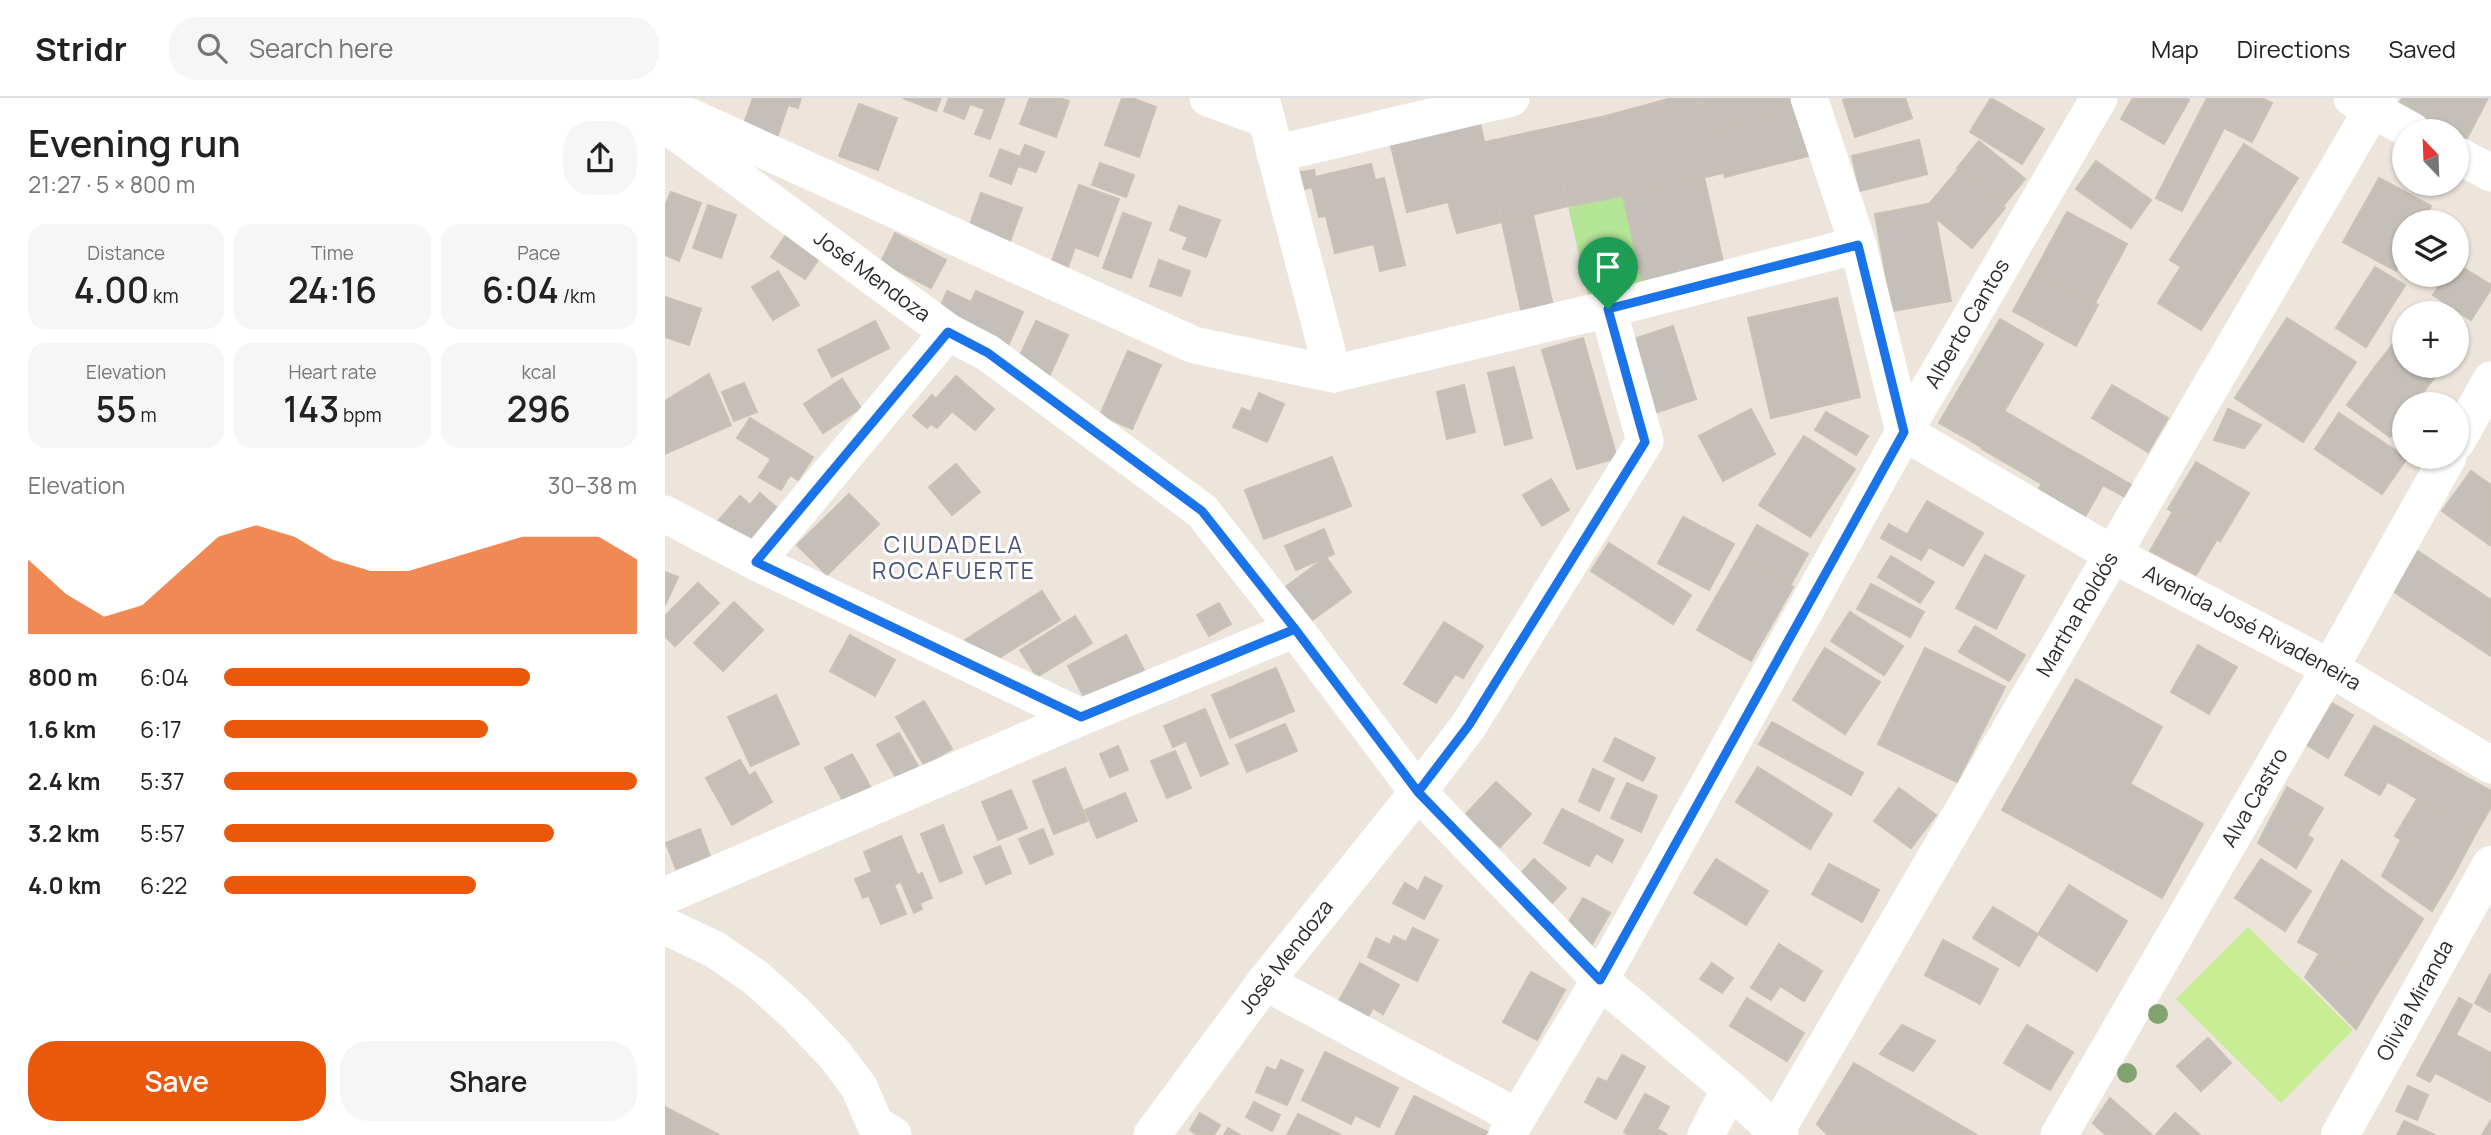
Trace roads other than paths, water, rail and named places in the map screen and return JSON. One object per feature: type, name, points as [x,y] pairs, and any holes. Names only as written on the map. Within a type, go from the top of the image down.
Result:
[{"type":"street","points":[[1208,98],[1263,108],[1333,374]]},
{"type":"street","points":[[1275,154],[1510,98]]},
{"type":"street","points":[[1809,98],[1858,245],[1904,432]]},
{"type":"street","name":"Alberto Cantos","points":[[1512,1126],[1600,980],[1904,432],[2099,98]]},
{"type":"street","points":[[2368,102],[2394,119]]},
{"type":"street","name":"Martha Roldós","points":[[1778,1133],[2114,555],[2368,102]]},
{"type":"street","points":[[665,105],[1194,345],[1333,374],[1608,309],[1858,245]]},
{"type":"street","name":"José Mendoza","points":[[665,124],[948,332],[988,353],[1202,511],[1418,792]]},
{"type":"street","points":[[2469,161],[2491,173]]},
{"type":"street","name":"José Mendoza","points":[[1163,1132],[1265,982],[1469,725],[1645,442],[1608,309]]},
{"type":"street","points":[[756,562],[948,332]]},
{"type":"street","points":[[2469,419],[2491,380]]},
{"type":"street","name":"Avenida José Rivadeneira","points":[[1904,432],[2114,555],[2330,668],[2491,765]]},
{"type":"street","name":"Alva Castro","points":[[2060,1135],[2330,668],[2441,469]]},
{"type":"street","points":[[665,514],[756,562],[1081,717]]},
{"type":"street","points":[[665,896],[1081,717],[1295,629]]},
{"type":"street","points":[[1418,792],[1600,980],[1778,1133]]},
{"type":"street","name":"Olivia Miranda","points":[[2340,1135],[2491,865]]},
{"type":"street","points":[[665,926],[714,949],[755,976],[835,1055],[859,1087],[875,1124],[893,1135]]},
{"type":"street","points":[[1265,982],[1512,1126]]},
{"type":"street","points":[[1706,1135],[1730,1089]]},
{"type":"district","name":"CIUDADELA ROCAFUERTE","points":[[954,558]]}]
